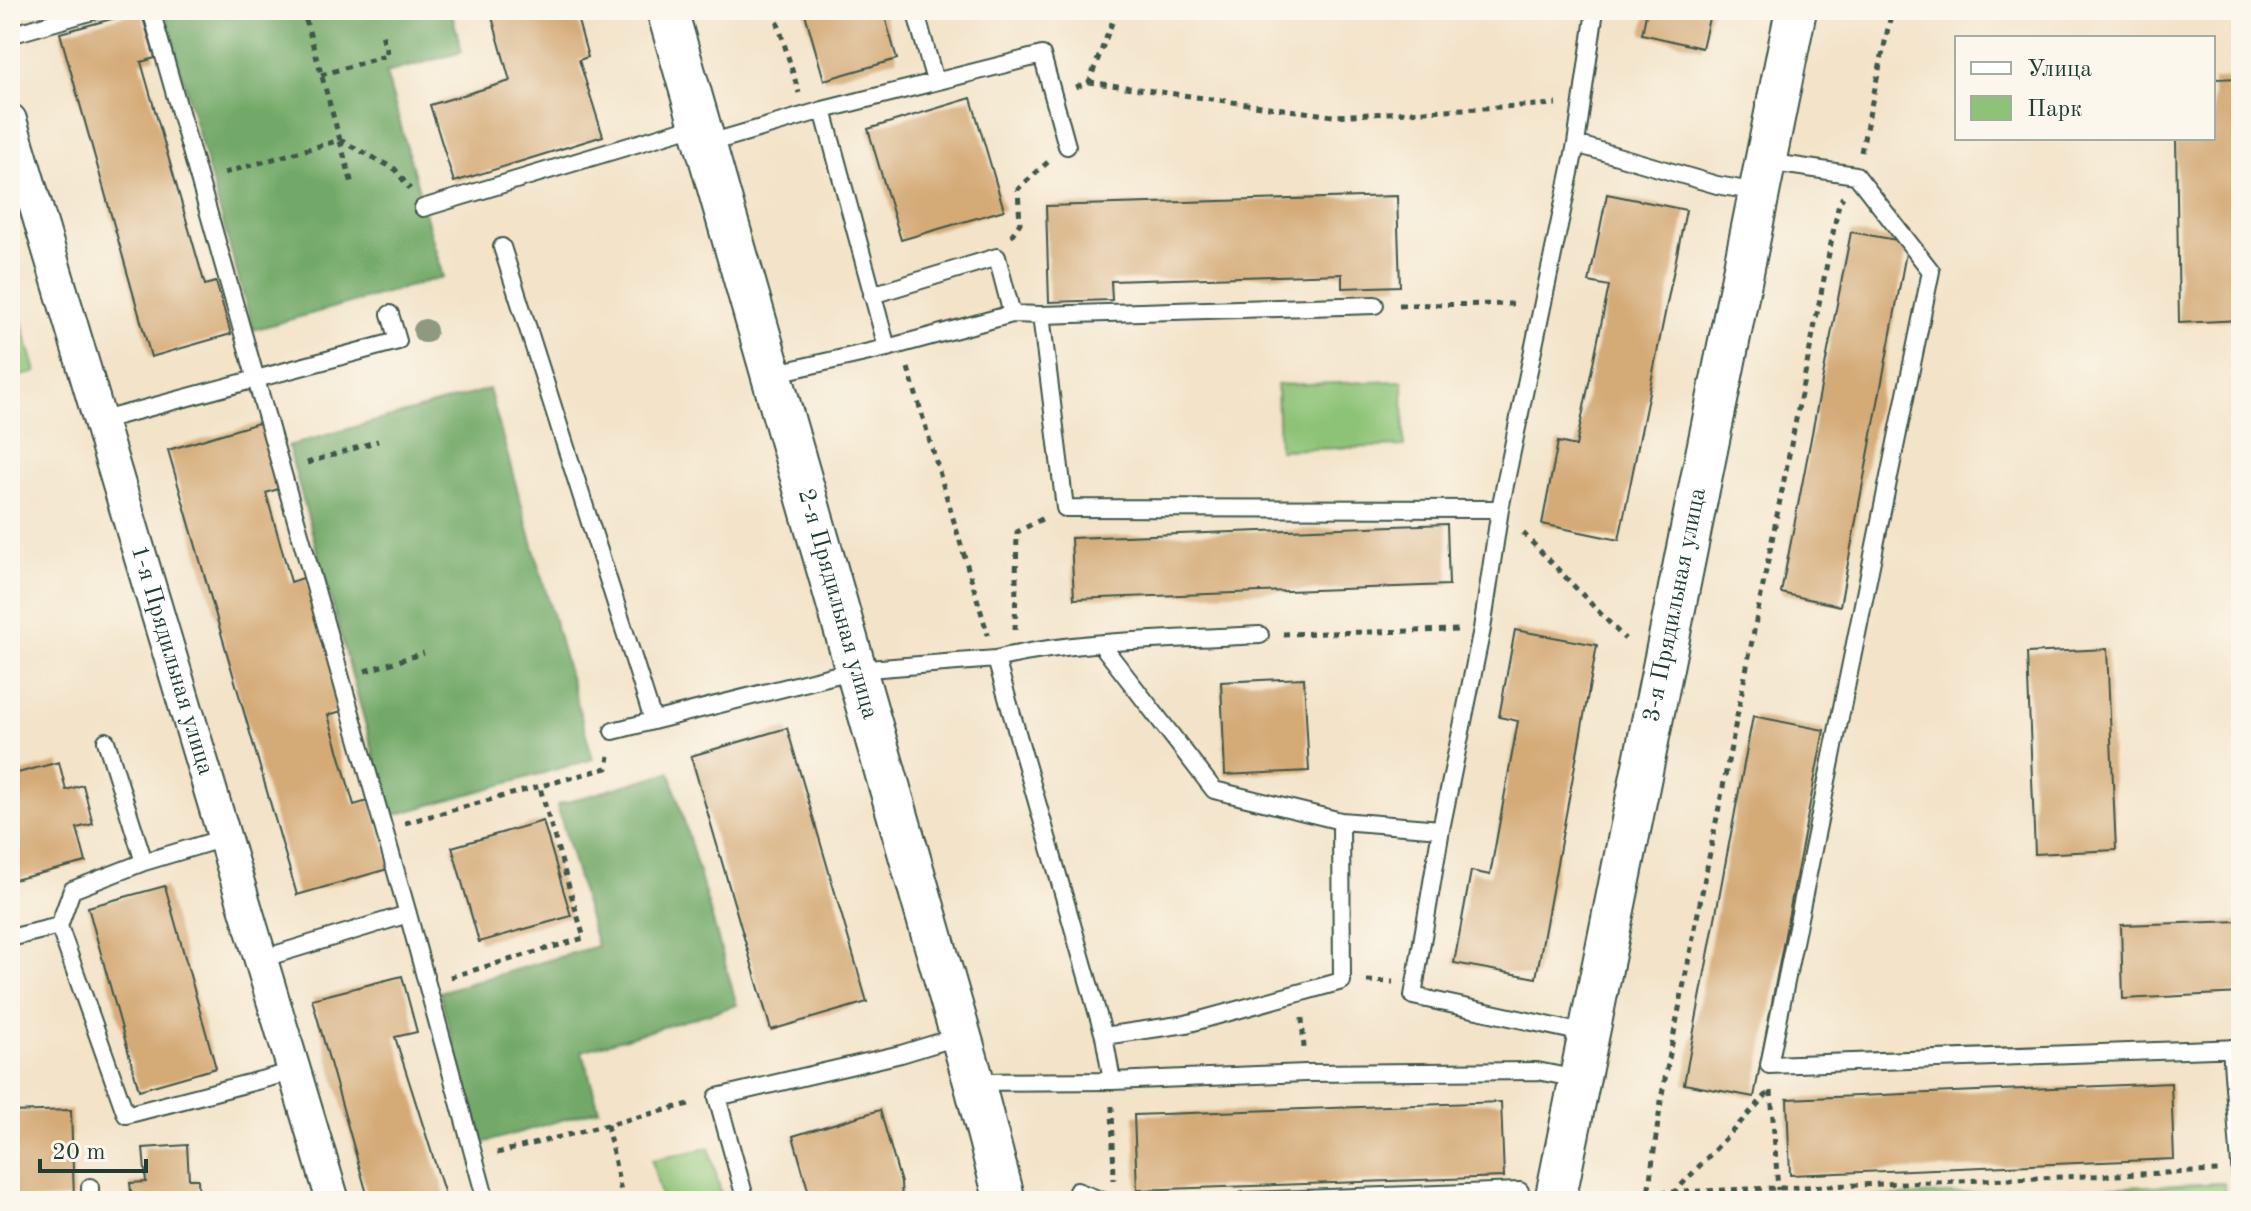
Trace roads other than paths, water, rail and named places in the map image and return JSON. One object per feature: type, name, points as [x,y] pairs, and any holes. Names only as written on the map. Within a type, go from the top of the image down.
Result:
[{"type":"street","name":"2-я Прядильная улица","points":[[667,10],[974,1082],[1005,1201]]},
{"type":"street","name":"3-я Прядильная улица","points":[[1537,1196],[1578,1079],[1588,1034],[1796,10]]},
{"type":"street","name":"1-я Прядильная улица","points":[[10,120],[333,1201]]},
{"type":"lane","points":[[10,35],[97,10]]},
{"type":"lane","points":[[151,10],[385,829],[486,1201]]},
{"type":"lane","points":[[915,10],[935,81]]},
{"type":"lane","points":[[1588,1034],[1413,996],[1441,829],[1482,629],[1500,509],[1576,144],[1595,10]]},
{"type":"lane","points":[[423,208],[702,134],[806,115],[1042,55],[1067,146]]},
{"type":"lane","points":[[823,110],[872,295],[894,346]]},
{"type":"lane","points":[[1576,144],[1717,185],[1762,177],[1856,175],[1931,271],[1769,1065],[2236,1048],[2240,1174]]},
{"type":"lane","points":[[502,247],[653,720]]},
{"type":"lane","points":[[872,295],[997,257],[1012,314]]},
{"type":"lane","points":[[772,374],[894,346],[1012,314],[1375,305]]},
{"type":"lane","points":[[99,421],[398,341],[390,314]]},
{"type":"lane","points":[[1041,315],[1065,508],[1500,509]]},
{"type":"lane","points":[[613,731],[855,670],[996,659],[1014,654],[1101,644],[1260,635]]},
{"type":"lane","points":[[1101,644],[1214,790],[1341,821],[1441,829]]},
{"type":"lane","points":[[996,659],[1104,1036],[1112,1081]]},
{"type":"lane","points":[[106,741],[144,862]]},
{"type":"lane","points":[[1104,1036],[1186,1024],[1342,981],[1341,821]]},
{"type":"lane","points":[[224,838],[144,862],[72,890],[59,926],[126,1115],[295,1071]]},
{"type":"lane","points":[[261,959],[408,914]]},
{"type":"lane","points":[[10,938],[59,926]]},
{"type":"lane","points":[[746,1201],[717,1097],[901,1054],[960,1036]]},
{"type":"lane","points":[[974,1082],[1112,1081],[1306,1073],[1537,1071],[1578,1079]]},
{"type":"lane","points":[[1077,1191],[1103,1201]]},
{"type":"lane","points":[[1244,1201],[1537,1196]]}]
